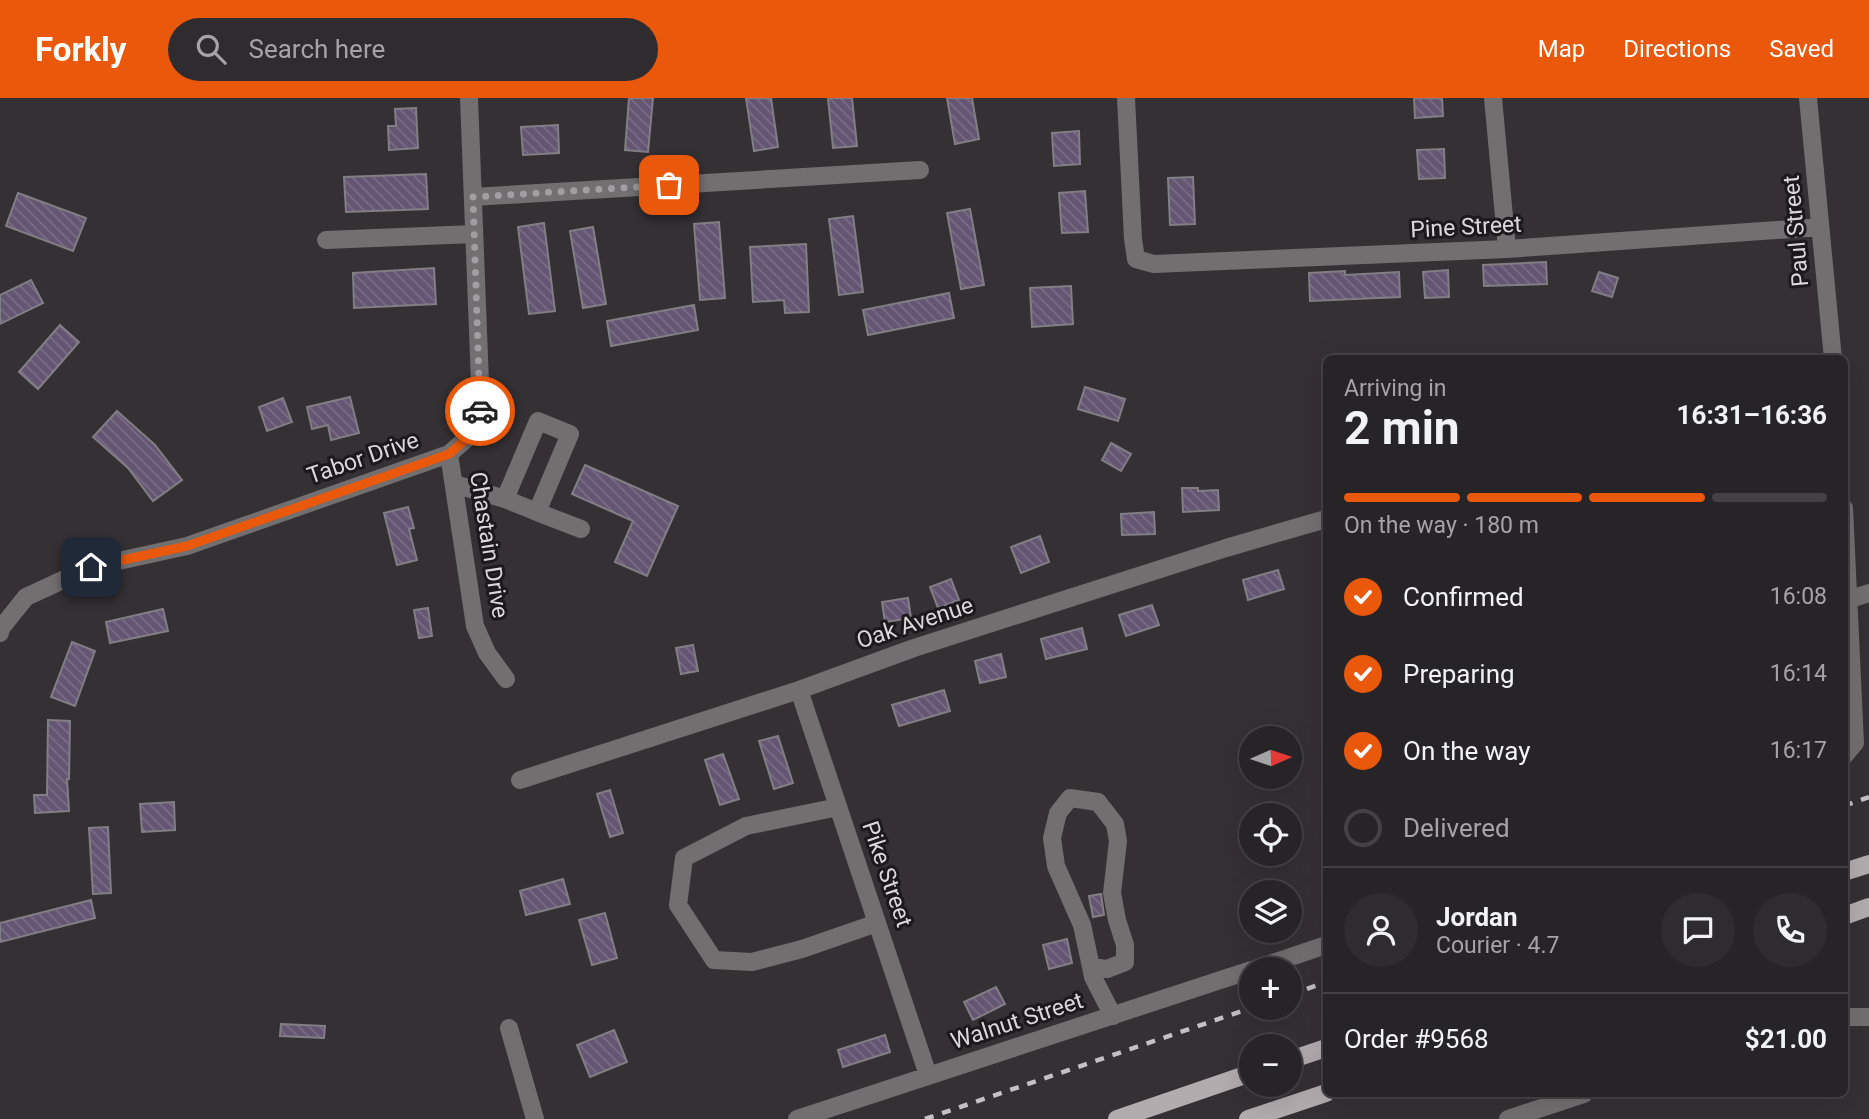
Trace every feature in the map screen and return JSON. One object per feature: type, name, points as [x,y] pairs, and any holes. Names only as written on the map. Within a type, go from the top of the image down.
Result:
[{"type":"main road","points":[[1848,871],[1869,864]]},
{"type":"main road","points":[[1848,915],[1869,907]]},
{"type":"main road","points":[[1302,1056],[1323,1049]]},
{"type":"main road","points":[[1116,1119],[1239,1077]]},
{"type":"main road","points":[[1248,1119],[1323,1094]]},
{"type":"street","name":"Tabor Drive","points":[[0,633],[1,628],[26,597],[91,567],[187,546],[449,454],[473,433],[481,409],[469,98]]},
{"type":"street","name":"Pine Street","points":[[1126,98],[1136,259],[1154,264],[1507,249],[1820,227]]},
{"type":"street","points":[[1493,98],[1507,249]]},
{"type":"street","name":"Paul Street","points":[[1808,98],[1833,355]]},
{"type":"street","points":[[473,197],[920,170]]},
{"type":"street","points":[[326,240],[474,234]]},
{"type":"street","points":[[505,499],[538,421],[570,434],[537,512]]},
{"type":"street","name":"Chastain Drive","points":[[449,454],[475,626],[487,653],[506,679]]},
{"type":"street","points":[[454,484],[505,499],[581,529]]},
{"type":"street","name":"Oak Avenue","points":[[520,780],[799,690],[927,644],[1226,548],[1323,520]]},
{"type":"street","points":[[1848,600],[1869,593]]},
{"type":"street","points":[[1848,618],[1855,743],[1848,751]]},
{"type":"street","name":"Pike Street","points":[[799,690],[928,1075]]},
{"type":"street","points":[[1091,967],[1107,969],[1125,962],[1125,945],[1112,893],[1118,841],[1115,824],[1098,802],[1070,798],[1058,813],[1052,838],[1056,866],[1082,925],[1093,977],[1113,1016]]},
{"type":"street","points":[[838,807],[747,826],[684,858],[678,905],[714,960],[752,962],[877,923]]},
{"type":"street","name":"Walnut Street","points":[[1290,957],[1323,946]]},
{"type":"street","name":"Walnut Street","points":[[797,1119],[1239,974]]},
{"type":"street","points":[[1848,1017],[1869,1017]]},
{"type":"street","points":[[509,1028],[536,1119]]},
{"type":"street","points":[[1508,1119],[1552,1112],[1579,1097]]},
{"type":"building","points":[[629,98],[653,98],[648,152],[625,150]]},
{"type":"building","points":[[746,98],[771,98],[778,147],[754,151]]},
{"type":"building","points":[[828,98],[852,98],[857,146],[833,148]]},
{"type":"building","points":[[947,98],[972,98],[979,139],[955,144]]},
{"type":"building","points":[[1414,98],[1442,98],[1443,116],[1415,118]]},
{"type":"building","points":[[416,108],[418,148],[389,150],[388,126],[396,126],[395,109]]},
{"type":"building","points":[[558,125],[559,153],[523,155],[521,127]]},
{"type":"building","points":[[1079,131],[1080,164],[1054,166],[1052,133]]},
{"type":"building","points":[[1444,149],[1445,178],[1419,179],[1417,150]]},
{"type":"building","points":[[426,174],[428,209],[346,212],[344,177]]},
{"type":"building","points":[[1193,177],[1195,224],[1170,225],[1168,178]]},
{"type":"building","points":[[1085,191],[1088,232],[1062,233],[1059,193]]},
{"type":"building","points":[[18,193],[86,218],[73,251],[6,226]]},
{"type":"building","points":[[970,209],[984,285],[961,289],[947,213]]},
{"type":"building","points":[[853,216],[863,292],[839,295],[829,219]]},
{"type":"building","points":[[719,222],[725,298],[700,300],[694,224]]},
{"type":"building","points":[[544,223],[555,311],[529,314],[518,227]]},
{"type":"building","points":[[593,227],[606,304],[583,308],[570,231]]},
{"type":"building","points":[[806,244],[809,312],[785,313],[784,300],[753,302],[750,247]]},
{"type":"building","points":[[1546,262],[1547,284],[1484,286],[1483,265]]},
{"type":"building","points":[[434,268],[436,304],[354,308],[353,273]]},
{"type":"building","points":[[1448,270],[1449,297],[1425,298],[1423,272]]},
{"type":"building","points":[[1345,271],[1345,275],[1399,272],[1400,297],[1310,301],[1309,273]]},
{"type":"building","points":[[1599,272],[1618,278],[1612,297],[1592,291]]},
{"type":"building","points":[[31,280],[43,303],[0,324],[0,295]]},
{"type":"building","points":[[1071,286],[1073,324],[1032,327],[1030,288]]},
{"type":"building","points":[[949,293],[954,318],[868,335],[863,310]]},
{"type":"building","points":[[694,305],[698,330],[611,346],[607,321]]},
{"type":"building","points":[[60,325],[79,342],[38,389],[19,372]]},
{"type":"building","points":[[1085,387],[1125,399],[1118,421],[1078,409]]},
{"type":"building","points":[[350,397],[359,433],[331,440],[328,425],[312,429],[307,407]]},
{"type":"building","points":[[283,398],[292,422],[267,431],[259,407]]},
{"type":"building","points":[[117,411],[155,445],[182,480],[153,501],[128,468],[93,437]]},
{"type":"building","points":[[1111,443],[1131,454],[1121,471],[1102,460]]},
{"type":"building","points":[[585,465],[678,506],[647,576],[615,562],[633,521],[572,494]]},
{"type":"building","points":[[1182,488],[1198,488],[1198,491],[1218,490],[1219,510],[1183,512]]},
{"type":"building","points":[[408,507],[414,528],[409,529],[417,560],[397,565],[384,513]]},
{"type":"building","points":[[1154,512],[1155,534],[1122,535],[1121,514]]},
{"type":"building","points":[[1040,536],[1049,562],[1021,573],[1011,547]]},
{"type":"building","points":[[1278,570],[1284,589],[1248,600],[1243,580]]},
{"type":"building","points":[[951,579],[959,600],[938,608],[930,587]]},
{"type":"building","points":[[908,598],[911,618],[885,622],[882,602]]},
{"type":"building","points":[[1152,605],[1159,625],[1126,636],[1119,615]]},
{"type":"building","points":[[428,608],[432,636],[419,638],[414,610]]},
{"type":"building","points":[[163,609],[168,631],[110,643],[106,622]]},
{"type":"building","points":[[1082,628],[1087,649],[1046,659],[1041,639]]},
{"type":"building","points":[[72,642],[95,651],[75,706],[51,697]]},
{"type":"building","points":[[693,645],[698,671],[681,674],[676,648]]},
{"type":"building","points":[[1001,654],[1006,677],[980,683],[975,661]]},
{"type":"building","points":[[944,690],[950,711],[899,726],[892,705]]},
{"type":"building","points":[[48,720],[70,721],[67,779],[69,811],[35,813],[34,795],[47,795]]},
{"type":"building","points":[[778,736],[793,783],[774,789],[759,741]]},
{"type":"building","points":[[723,754],[739,799],[720,805],[705,760]]},
{"type":"building","points":[[610,790],[623,833],[610,837],[597,794]]},
{"type":"building","points":[[174,802],[175,830],[142,832],[140,804]]},
{"type":"building","points":[[108,827],[111,893],[93,894],[89,828]]},
{"type":"building","points":[[563,879],[570,904],[526,915],[520,891]]},
{"type":"building","points":[[1101,894],[1104,915],[1093,917],[1089,896]]},
{"type":"building","points":[[91,900],[95,918],[0,942],[0,923]]},
{"type":"building","points":[[605,913],[617,958],[592,965],[579,920]]},
{"type":"building","points":[[1067,939],[1072,963],[1049,969],[1043,945]]},
{"type":"building","points":[[996,987],[1005,1004],[973,1020],[964,1002]]},
{"type":"building","points":[[281,1024],[325,1026],[324,1038],[280,1036]]},
{"type":"building","points":[[614,1030],[627,1062],[590,1077],[577,1045]]},
{"type":"building","points":[[885,1035],[890,1052],[843,1067],[838,1050]]},
{"type":"railway","points":[[1848,805],[1869,797]]},
{"type":"railway","points":[[1302,991],[1323,983]]},
{"type":"railway","points":[[925,1119],[1239,1012]]},
{"type":"way so far","points":[[480,411],[473,197],[669,185]]},
{"type":"route","points":[[91,567],[187,546],[449,454],[473,433],[480,411]]}]
